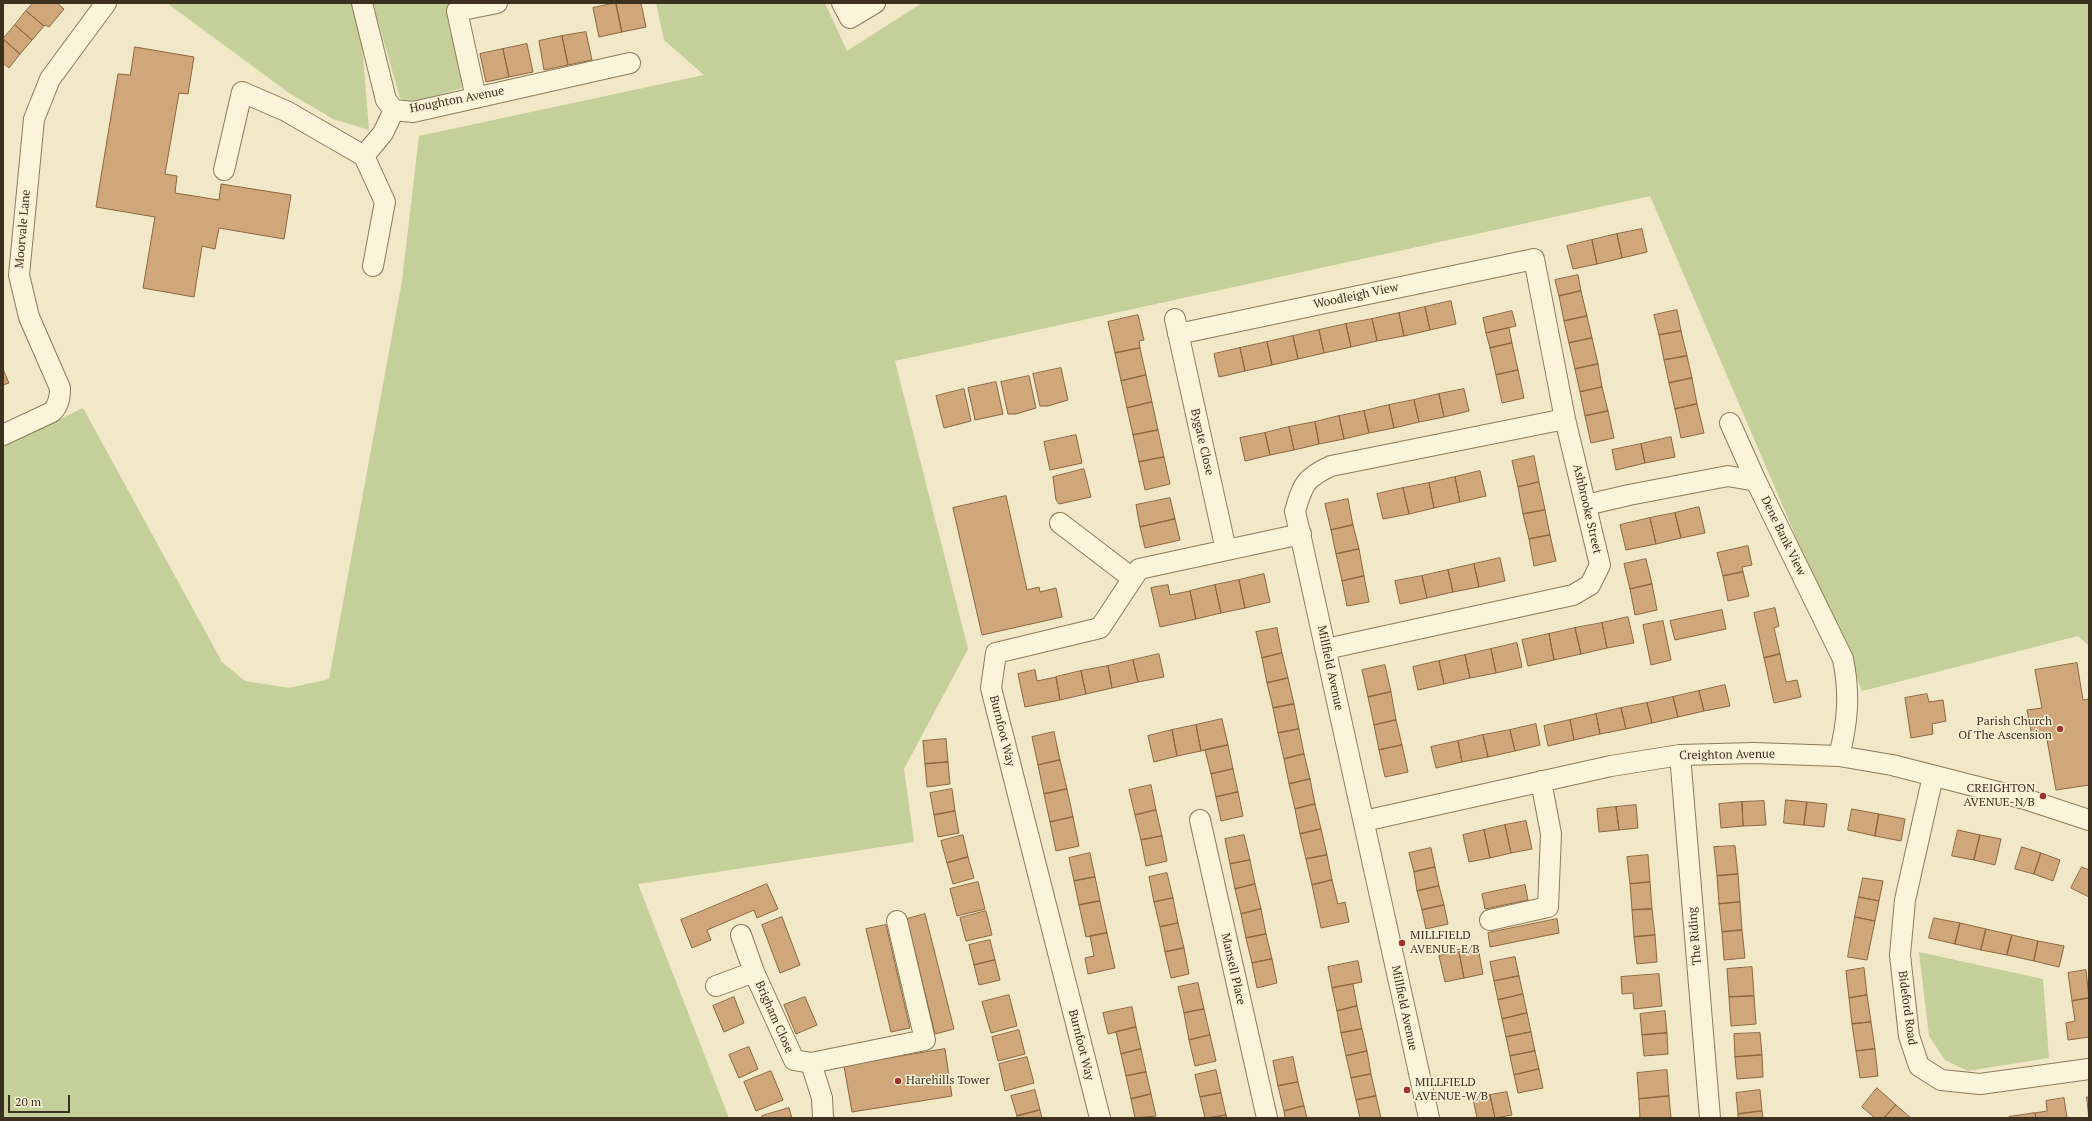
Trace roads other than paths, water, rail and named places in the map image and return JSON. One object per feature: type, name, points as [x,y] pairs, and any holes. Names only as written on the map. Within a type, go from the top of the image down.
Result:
[{"type":"street","name":"Moorvale Lane","points":[[3,435],[52,412],[57,405],[60,396],[60,388],[29,317],[19,274],[34,119],[50,79],[106,3]]},
{"type":"street","name":"Houghton Avenue","points":[[362,3],[386,100],[394,110],[413,112],[630,63]]},
{"type":"street","points":[[476,98],[457,11],[497,3]]},
{"type":"street","points":[[842,3],[850,18],[875,3]]},
{"type":"street","points":[[224,170],[242,92],[286,111],[364,156],[385,202],[373,266]]},
{"type":"street","points":[[364,156],[383,134],[394,110]]},
{"type":"street","name":"Woodleigh View","points":[[1176,326],[1534,259]]},
{"type":"street","name":"Ashbrooke Street","points":[[1326,649],[1573,595],[1590,586],[1600,565],[1565,419],[1534,259]]},
{"type":"street","name":"Bygate Close","points":[[1176,326],[1226,550]]},
{"type":"street","name":"Millfield Avenue","points":[[1429,1118],[1295,510],[1301,490],[1312,475],[1331,466],[1565,419]]},
{"type":"street","points":[[1730,423],[1756,481]]},
{"type":"street","name":"Dene Bank View","points":[[1586,505],[1728,476],[1756,481],[1843,659],[1848,684],[1848,708],[1839,756]]},
{"type":"street","points":[[1060,522],[1132,578]]},
{"type":"street","name":"Burnfoot Way","points":[[1100,1118],[991,688],[996,653],[1100,628],[1138,569],[1301,534]]},
{"type":"street","name":"Creighton Avenue","points":[[1364,821],[1611,766],[1680,755],[1754,753],[1839,756],[1892,765],[2026,799],[2089,820]]},
{"type":"street","name":"The Riding","points":[[1680,755],[1710,1118]]},
{"type":"street","name":"Bideford Road","points":[[1933,776],[1905,900],[1900,955],[1909,1036],[1918,1066],[1940,1080],[1980,1084],[2089,1069]]},
{"type":"street","points":[[1490,920],[1548,907],[1551,834],[1541,781]]},
{"type":"street","name":"Mansell Place","points":[[1200,820],[1267,1118]]},
{"type":"street","points":[[823,1118],[822,1098],[811,1063],[925,1040],[897,921]]},
{"type":"street","name":"Brigham Close","points":[[741,935],[754,972],[794,1060],[811,1063]]},
{"type":"street","name":"Brigham Close","points":[[716,986],[754,972]]},
{"type":"place","name":"Parish Church Of The Ascension","points":[[2060,729]]},
{"type":"place","name":"CREIGHTON AVENUE-N/B","points":[[2043,796]]},
{"type":"place","name":"MILLFIELD AVENUE-E/B","points":[[1402,943]]},
{"type":"place","name":"Harehills Tower","points":[[898,1081]]},
{"type":"place","name":"MILLFIELD AVENUE-W/B","points":[[1407,1090]]}]
